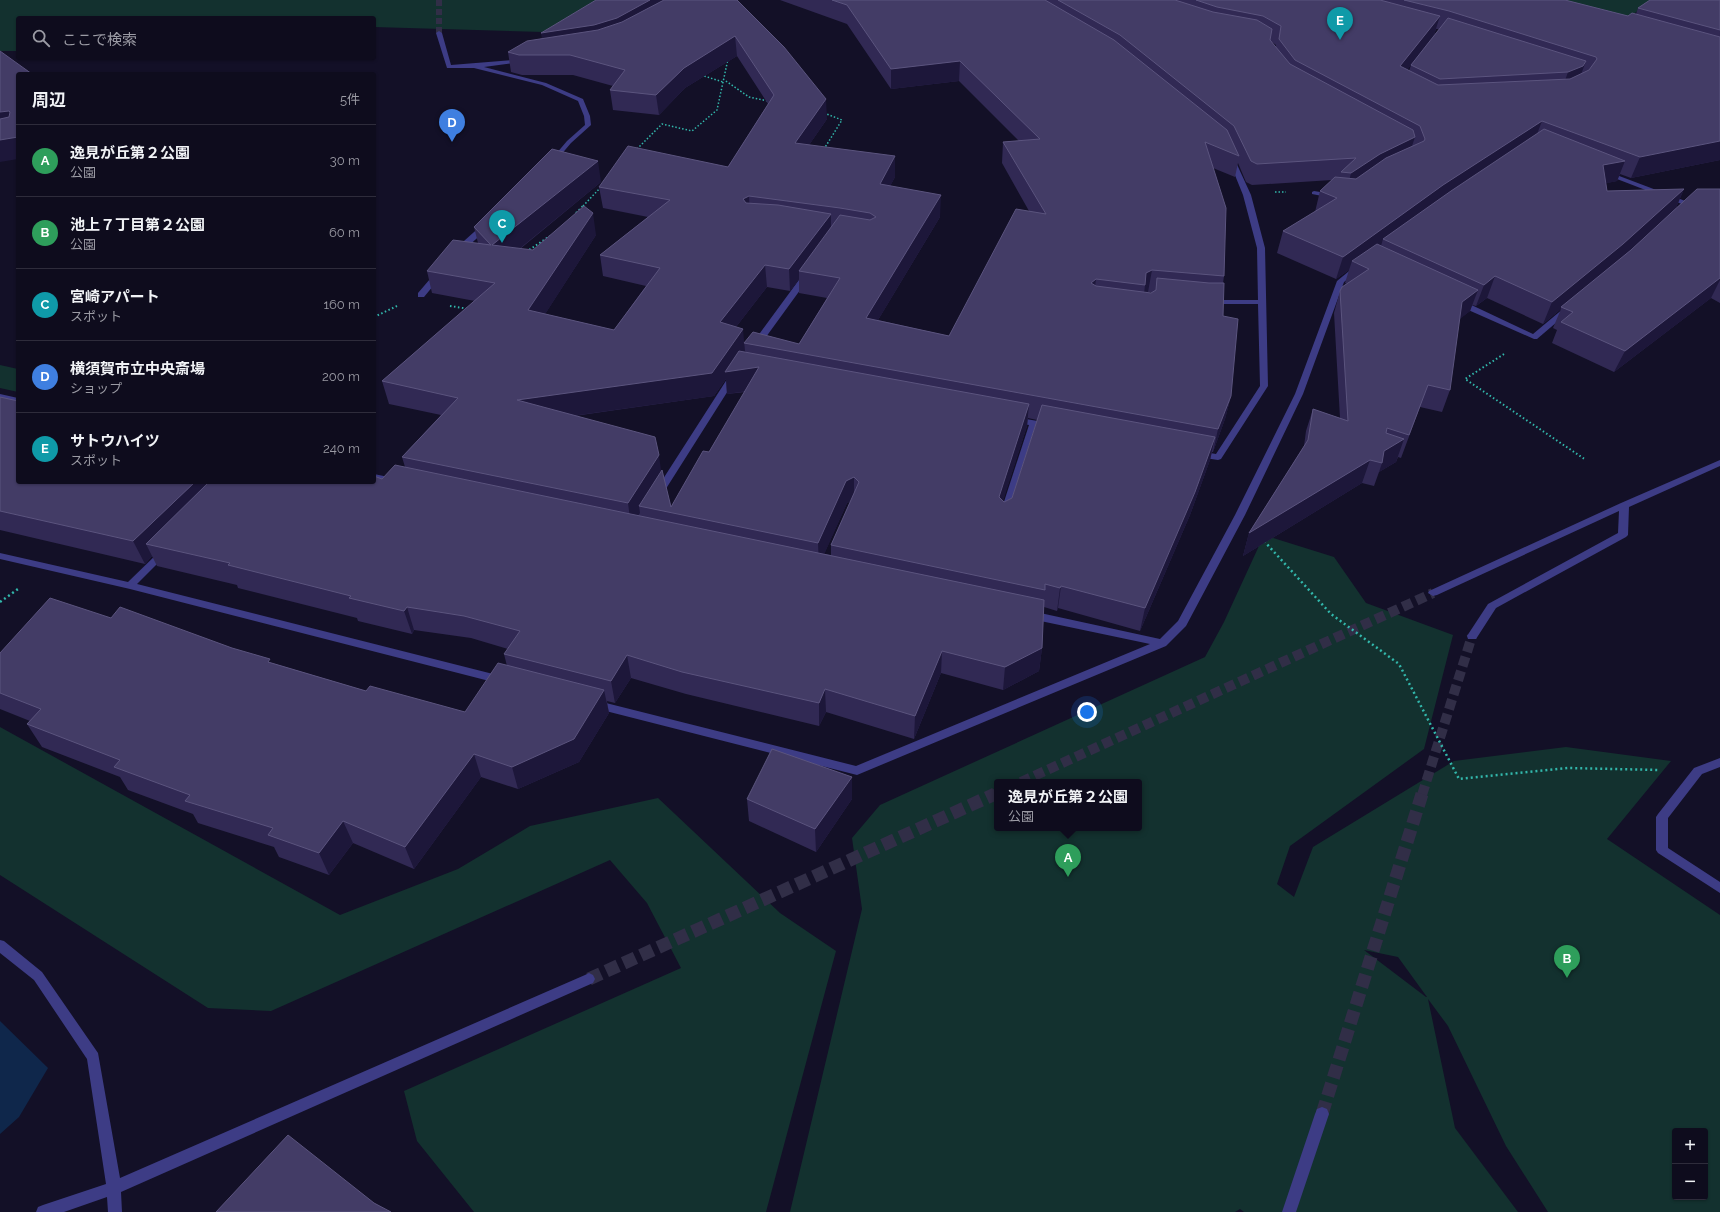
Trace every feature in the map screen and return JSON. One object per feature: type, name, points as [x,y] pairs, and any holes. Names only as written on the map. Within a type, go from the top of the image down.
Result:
[{"type":"street","points":[[439,33],[449,67],[474,66],[525,59]]},
{"type":"street","points":[[474,66],[544,84],[581,100],[587,116],[588,125],[569,142],[544,170]]},
{"type":"street","points":[[1187,452],[1218,458],[1264,386],[1261,248],[1245,190],[1227,149]]},
{"type":"street","points":[[1600,171],[1684,207],[1720,200]]},
{"type":"street","points":[[1314,193],[1341,197]]},
{"type":"street","points":[[454,256],[494,218]]},
{"type":"street","points":[[586,702],[857,771],[1162,643],[1182,623],[1240,515],[1299,394],[1341,281],[1363,265]]},
{"type":"street","points":[[421,295],[445,267]]},
{"type":"street","points":[[747,356],[811,269]]},
{"type":"street","points":[[1202,301],[1232,303],[1262,302]]},
{"type":"street","points":[[1455,301],[1534,337],[1576,302]]},
{"type":"street","points":[[655,499],[738,368]]},
{"type":"street","points":[[0,397],[16,401]]},
{"type":"street","points":[[1003,418],[1057,428]]},
{"type":"street","points":[[1003,520],[1034,424]]},
{"type":"street","points":[[1433,593],[1624,505],[1720,463]]},
{"type":"street","points":[[376,477],[405,483]]},
{"type":"street","points":[[1472,636],[1492,606],[1623,535],[1624,505]]},
{"type":"street","points":[[130,586],[169,547]]},
{"type":"street","points":[[0,556],[130,586],[509,682]]},
{"type":"street","points":[[1023,614],[1162,643]]},
{"type":"street","points":[[1720,762],[1698,771],[1662,817],[1662,850],[1720,888]]},
{"type":"street","points":[[0,945],[38,976],[93,1057],[114,1188],[115,1212]]},
{"type":"street","points":[[43,1212],[114,1188],[589,979]]},
{"type":"street","points":[[1289,1212],[1322,1114]]},
{"type":"path","points":[[634,151],[662,124],[692,131],[717,110],[718,99],[729,54]]},
{"type":"path","points":[[694,73],[723,82]]},
{"type":"path","points":[[724,79],[749,97],[773,102]]},
{"type":"path","points":[[820,112],[842,120],[821,154]]},
{"type":"path","points":[[574,215],[605,183]]},
{"type":"path","points":[[1245,190],[1314,193]]},
{"type":"path","points":[[522,256],[526,251],[552,235]]},
{"type":"path","points":[[1505,353],[1465,379],[1586,460]]},
{"type":"path","points":[[1240,515],[1331,614],[1399,664],[1459,779],[1568,768],[1698,771]]},
{"type":"green space","points":[[0,0],[615,0],[579,33],[376,27],[376,16],[16,16],[16,51],[0,51]]},
{"type":"green space","points":[[1544,0],[1653,0],[1625,20]]},
{"type":"green space","points":[[0,365],[16,369],[16,392],[0,388]]},
{"type":"green space","points":[[1264,535],[1334,557],[1366,603],[1453,635],[1424,749],[1290,846],[1277,884],[1294,897],[1313,847],[1454,761],[1566,747],[1671,761],[1607,839],[1720,915],[1720,1212],[1548,1212],[1506,1146],[1448,1026],[1428,999],[1455,1128],[1518,1212],[1244,1212],[1240,1209],[1235,1212],[790,1212],[862,909],[852,838],[880,805],[1205,657],[1224,622]],"holes":[[[1364,950],[1398,957],[1427,997]]]},
{"type":"green space","points":[[0,727],[340,915],[458,869],[530,826],[658,798],[780,913],[836,951],[766,1212],[474,1212],[417,1141],[404,1091],[681,968],[647,903],[610,860],[271,1011],[208,1008],[0,875]]},
{"type":"water","points":[[0,1021],[48,1068],[19,1117],[0,1134]]},
{"type":"building","points":[[596,0],[650,0],[617,18],[594,25],[541,33]]},
{"type":"building","points":[[664,0],[737,0],[784,47],[826,99],[795,143],[895,156],[880,184],[941,195],[866,318],[949,336],[1016,209],[1046,214],[1003,142],[1040,139],[960,61],[891,69],[847,5],[832,0],[1045,0],[1114,40],[1227,130],[1239,156],[1205,142],[1226,208],[1224,276],[1152,270],[1146,273],[1145,285],[1096,279],[1091,283],[1096,286],[1151,293],[1156,290],[1157,278],[1224,283],[1223,316],[1238,319],[1231,396],[1218,429],[744,343],[753,332],[799,344],[840,278],[799,271],[840,215],[870,220],[876,217],[870,213],[840,208],[749,196],[743,199],[746,203],[778,205],[831,214],[789,269],[765,265],[720,322],[743,329],[712,373],[517,400],[655,437],[659,455],[628,503],[402,457],[458,398],[382,381],[495,283],[427,271],[453,240],[491,245],[474,227],[552,149],[598,161],[492,245],[533,250],[584,206],[593,213],[528,310],[614,330],[660,268],[600,255],[670,200],[599,187],[628,146],[728,167],[774,95],[735,36],[684,68],[656,95],[610,90],[625,70],[570,55],[519,55],[508,52],[527,41],[598,30],[622,22]]},
{"type":"building","points":[[1058,0],[1175,0],[1213,12],[1257,20],[1272,29],[1270,40],[1290,64],[1413,130],[1415,137],[1380,154],[1351,173],[1341,172],[1356,158],[1257,164],[1251,161],[1234,126],[1120,35]]},
{"type":"building","points":[[1196,0],[1380,0],[1440,16],[1400,66],[1438,85],[1570,79],[1589,70],[1597,59],[1596,57],[1449,11],[1404,0],[1565,0],[1628,16],[1632,13],[1720,37],[1720,141],[1640,157],[1542,121],[1443,185],[1343,257],[1283,231],[1337,198],[1320,191],[1335,177],[1356,179],[1386,158],[1424,141],[1425,139],[1420,126],[1295,60],[1279,39],[1281,26],[1263,16],[1217,7]]},
{"type":"building","points":[[1650,0],[1720,0],[1720,30],[1638,8]]},
{"type":"building","points":[[1448,18],[1586,61],[1583,66],[1568,72],[1440,79],[1411,65]]},
{"type":"building","points":[[0,51],[29,72],[16,72],[16,137],[0,140],[0,119],[9,117],[10,112],[0,112]]},
{"type":"building","points":[[1544,129],[1625,161],[1603,165],[1607,191],[1684,189],[1623,244],[1552,302],[1495,276],[1484,285],[1383,239],[1451,191]]},
{"type":"building","points":[[1697,189],[1720,189],[1720,278],[1625,351],[1561,322],[1573,312],[1561,307],[1631,250]]},
{"type":"building","points":[[1377,244],[1478,290],[1462,302],[1450,390],[1428,385],[1409,435],[1387,428],[1386,433],[1404,439],[1384,451],[1382,463],[1370,460],[1249,533],[1308,440],[1313,409],[1348,421],[1340,291],[1342,287],[1369,269],[1352,261]]},
{"type":"building","points":[[739,351],[1029,404],[999,497],[1004,502],[1012,498],[1042,405],[1215,437],[1195,492],[1145,608],[1061,586],[1060,588],[1045,584],[1045,590],[831,545],[859,482],[854,477],[846,481],[818,543],[639,506],[662,470],[671,507],[703,451],[709,452],[759,367],[725,372]]},
{"type":"building","points":[[0,397],[16,401],[16,484],[193,484],[133,541],[0,511]]},
{"type":"building","points":[[395,465],[1044,600],[1042,648],[1005,667],[942,651],[915,716],[825,689],[819,703],[682,672],[627,655],[611,681],[504,654],[520,631],[464,616],[407,607],[404,611],[349,598],[351,596],[228,565],[230,563],[146,544],[207,484],[376,484],[376,477],[382,479]]},
{"type":"building","points":[[50,598],[111,618],[120,607],[232,648],[270,659],[268,662],[366,691],[370,686],[465,712],[498,663],[604,690],[574,739],[512,767],[474,754],[405,847],[343,821],[319,853],[268,835],[273,828],[185,801],[190,795],[114,767],[120,760],[27,724],[41,709],[0,693],[0,653]]},
{"type":"building","points":[[772,749],[852,777],[815,829],[747,799]]},
{"type":"building","points":[[288,1135],[374,1203],[391,1212],[216,1212]]},
{"type":"tunnel","points":[[439,0],[439,33]]},
{"type":"tunnel","points":[[1028,779],[1433,593]]},
{"type":"tunnel","points":[[1422,795],[1472,636]]},
{"type":"tunnel","points":[[589,979],[994,794]]},
{"type":"tunnel","points":[[1322,1114],[1422,794]]},
{"type":"place","name":"サトウハイツ","points":[[1340,40]]},
{"type":"place","name":"横須賀市立中央斎場","points":[[452,142]]},
{"type":"place","name":"宮崎アパート","points":[[502,243]]},
{"type":"place","name":"逸見が丘第２公園","points":[[1068,877]]},
{"type":"place","name":"池上７丁目第２公園","points":[[1567,978]]}]
